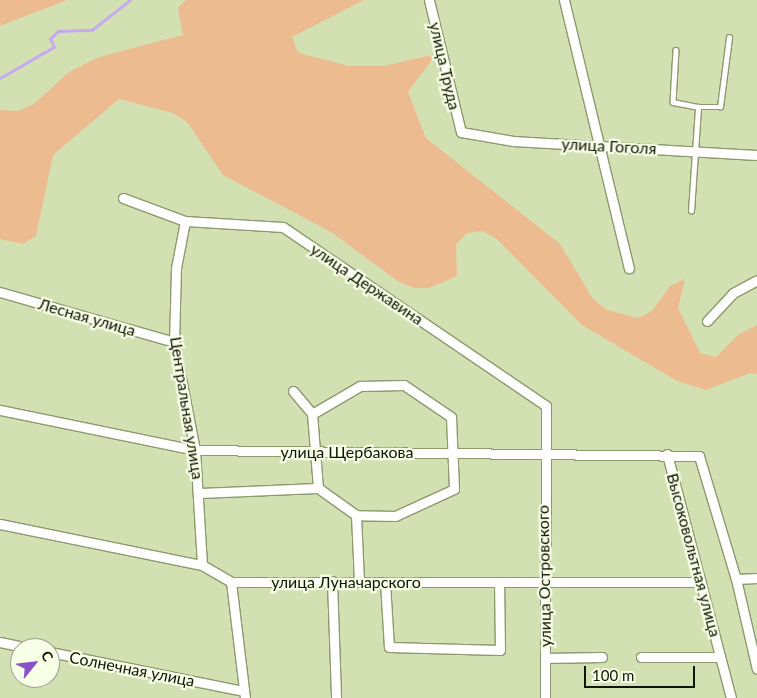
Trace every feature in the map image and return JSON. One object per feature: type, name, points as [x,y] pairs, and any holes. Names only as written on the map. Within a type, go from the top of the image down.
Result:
[{"type":"street","name":"улица Труда","points":[[430,0],[461,132]]},
{"type":"street","points":[[564,0],[630,268]]},
{"type":"street","name":"улица Гоголя","points":[[461,132],[513,141],[599,144],[757,155]]},
{"type":"street","name":"улица Державина","points":[[123,198],[185,221],[283,227],[546,406],[543,455]]},
{"type":"street","name":"Центральная улица","points":[[185,221],[176,268],[174,342],[195,450],[202,565]]},
{"type":"street","points":[[707,321],[733,293],[757,280]]},
{"type":"street","name":"Лесная улица","points":[[0,292],[174,342]]},
{"type":"street","points":[[199,493],[318,488],[356,515],[395,516],[454,489],[454,451],[451,418],[404,385],[360,386],[312,414]]},
{"type":"street","points":[[293,391],[312,414],[318,488]]},
{"type":"street","name":"улица Щербакова","points":[[0,410],[195,450],[314,454],[454,451],[543,455],[668,454],[699,456]]},
{"type":"street","name":"Высоковольтная улица","points":[[668,454],[731,698]]},
{"type":"street","name":"улица Островского","points":[[543,455],[545,698]]},
{"type":"street","name":"Высоковольтная улица","points":[[699,456],[736,579],[757,669]]},
{"type":"street","points":[[356,515],[359,580]]},
{"type":"street","points":[[0,524],[202,565],[231,582],[244,694]]},
{"type":"street","points":[[736,579],[757,578]]},
{"type":"street","name":"улица Луначарского","points":[[231,582],[359,580],[385,582],[701,582]]},
{"type":"street","points":[[332,581],[336,698]]},
{"type":"street","points":[[385,582],[389,647],[500,650],[499,582]]},
{"type":"street","name":"Солнечная улица","points":[[60,654],[244,694]]},
{"type":"street","name":"Высоковольтная улица","points":[[641,657],[720,656]]},
{"type":"street","points":[[545,658],[602,657]]},
{"type":"lane","points":[[676,50],[673,102],[698,107],[720,107],[729,38]]},
{"type":"lane","points":[[691,211],[698,107]]},
{"type":"shaded area","points":[[0,0],[67,0],[0,26]]},
{"type":"shaded area","points":[[186,0],[364,0],[292,37],[298,53],[349,66],[383,66],[436,54],[408,92],[426,138],[560,244],[593,299],[607,310],[638,318],[652,311],[670,286],[685,279],[678,308],[700,353],[716,357],[738,335],[757,325],[757,374],[750,373],[706,390],[677,381],[582,325],[498,240],[483,231],[467,233],[456,245],[457,276],[429,288],[414,288],[399,282],[331,232],[223,175],[187,122],[173,113],[119,99],[53,155],[36,236],[23,244],[0,239],[0,110],[18,111],[34,104],[69,72],[99,57],[183,35],[178,8]]},
{"type":"waterway","points":[[0,78],[54,47],[50,39],[58,31],[92,30],[130,0]]}]
